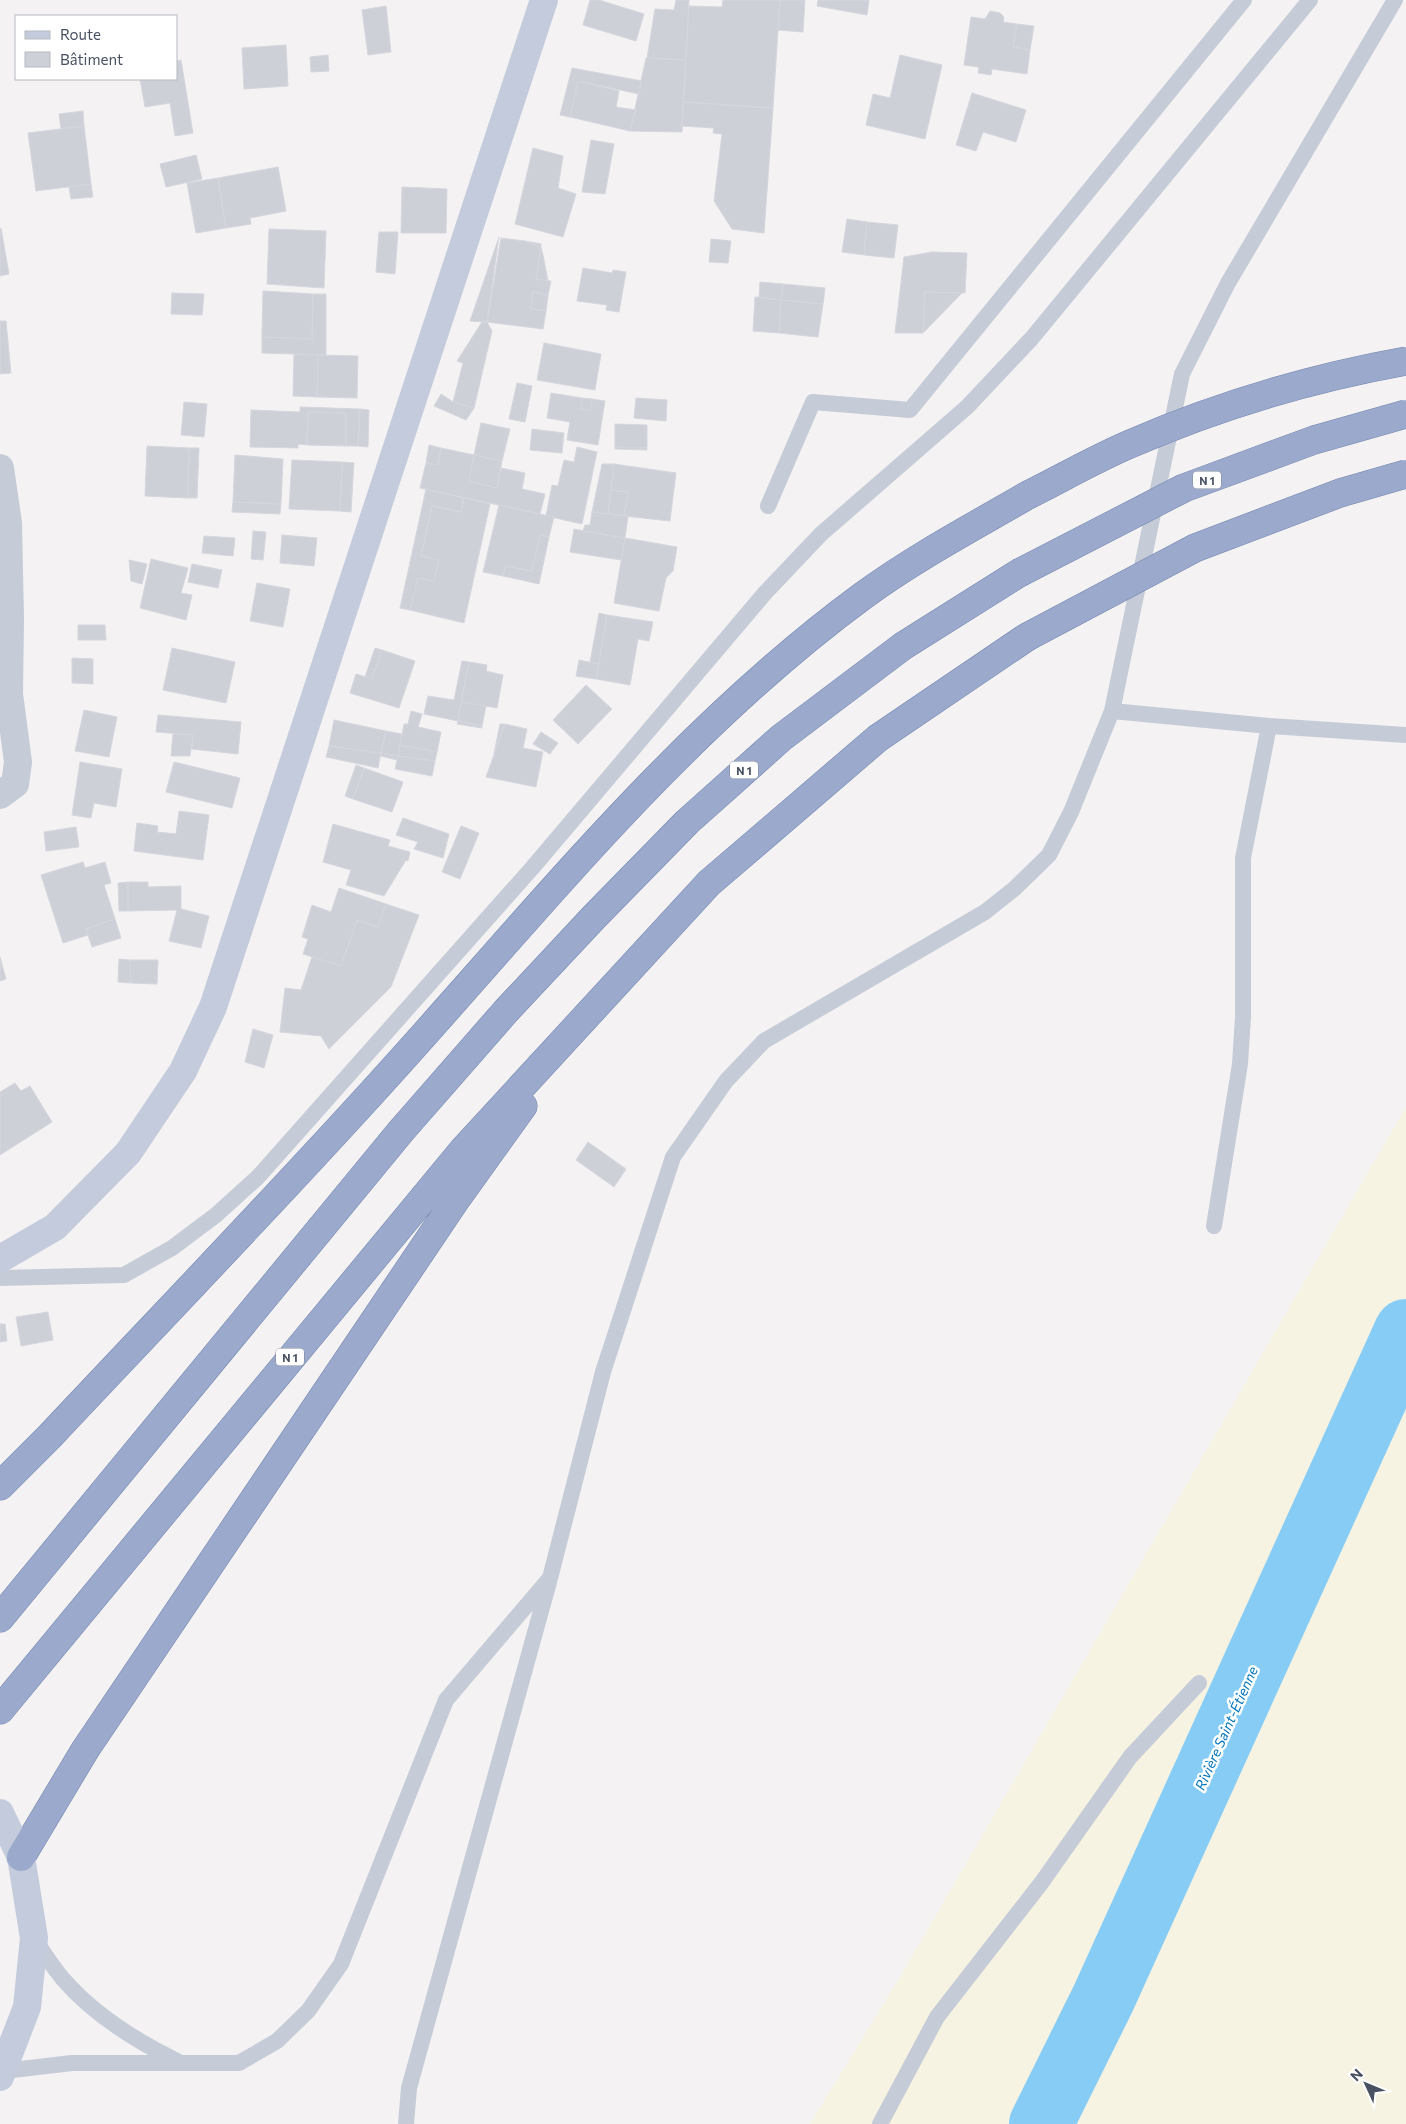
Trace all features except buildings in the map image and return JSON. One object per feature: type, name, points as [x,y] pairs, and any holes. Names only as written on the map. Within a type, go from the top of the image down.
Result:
[{"type":"highway","points":[[0,1486],[64,1422],[378,1086],[547,894],[723,712],[796,648],[866,594],[947,541],[1028,496],[1129,444],[1238,402],[1352,370],[1406,361]]},
{"type":"highway","name":"N 1","points":[[0,1618],[401,1131],[506,1011],[600,910],[687,822],[781,738],[903,646],[1019,573],[1184,488],[1314,440],[1406,414]]},
{"type":"highway","name":"N 1","points":[[0,1710],[464,1149],[709,883],[878,738],[1027,637],[1195,548],[1340,493],[1406,474]]},
{"type":"highway","points":[[21,1857],[85,1750],[457,1198],[591,1012]]},
{"type":"main road","points":[[0,1259],[55,1228],[128,1153],[183,1071],[213,1007],[544,0]]},
{"type":"main road","points":[[0,1813],[21,1857],[34,1938],[26,2007],[2,2074]]},
{"type":"street","points":[[0,468],[8,523],[10,619],[8,694],[18,762],[15,784],[0,795]]},
{"type":"lane","points":[[768,506],[813,402],[910,410],[1244,0]]},
{"type":"lane","points":[[0,1278],[124,1275],[172,1248],[216,1215],[258,1177],[533,867],[765,593],[821,534],[967,406],[1032,338],[1310,0]]},
{"type":"lane","points":[[406,2124],[409,2088],[550,1578],[603,1372],[673,1157],[726,1081],[764,1041],[985,912],[1014,889],[1049,855],[1071,812],[1112,711],[1182,374],[1228,283],[1395,0]]},
{"type":"lane","points":[[1112,711],[1269,726],[1406,735]]},
{"type":"lane","points":[[1214,1226],[1240,1064],[1243,1017],[1243,858],[1269,726]]},
{"type":"lane","points":[[2,2074],[72,2063],[124,2061],[184,2064],[239,2063],[277,2041],[308,2011],[341,1964],[446,1700],[550,1578]]},
{"type":"lane","points":[[880,2124],[937,2017],[1042,1882],[1130,1757],[1199,1683]]},
{"type":"lane","points":[[34,1938],[63,1979],[98,2014],[139,2042],[184,2064]]},
{"type":"sand","points":[[1406,1107],[1406,2124],[810,2124],[900,1977]]},
{"type":"waterway","name":"Rivière Saint-Étienne","points":[[1041,2124],[1103,1999],[1406,1331]]}]
